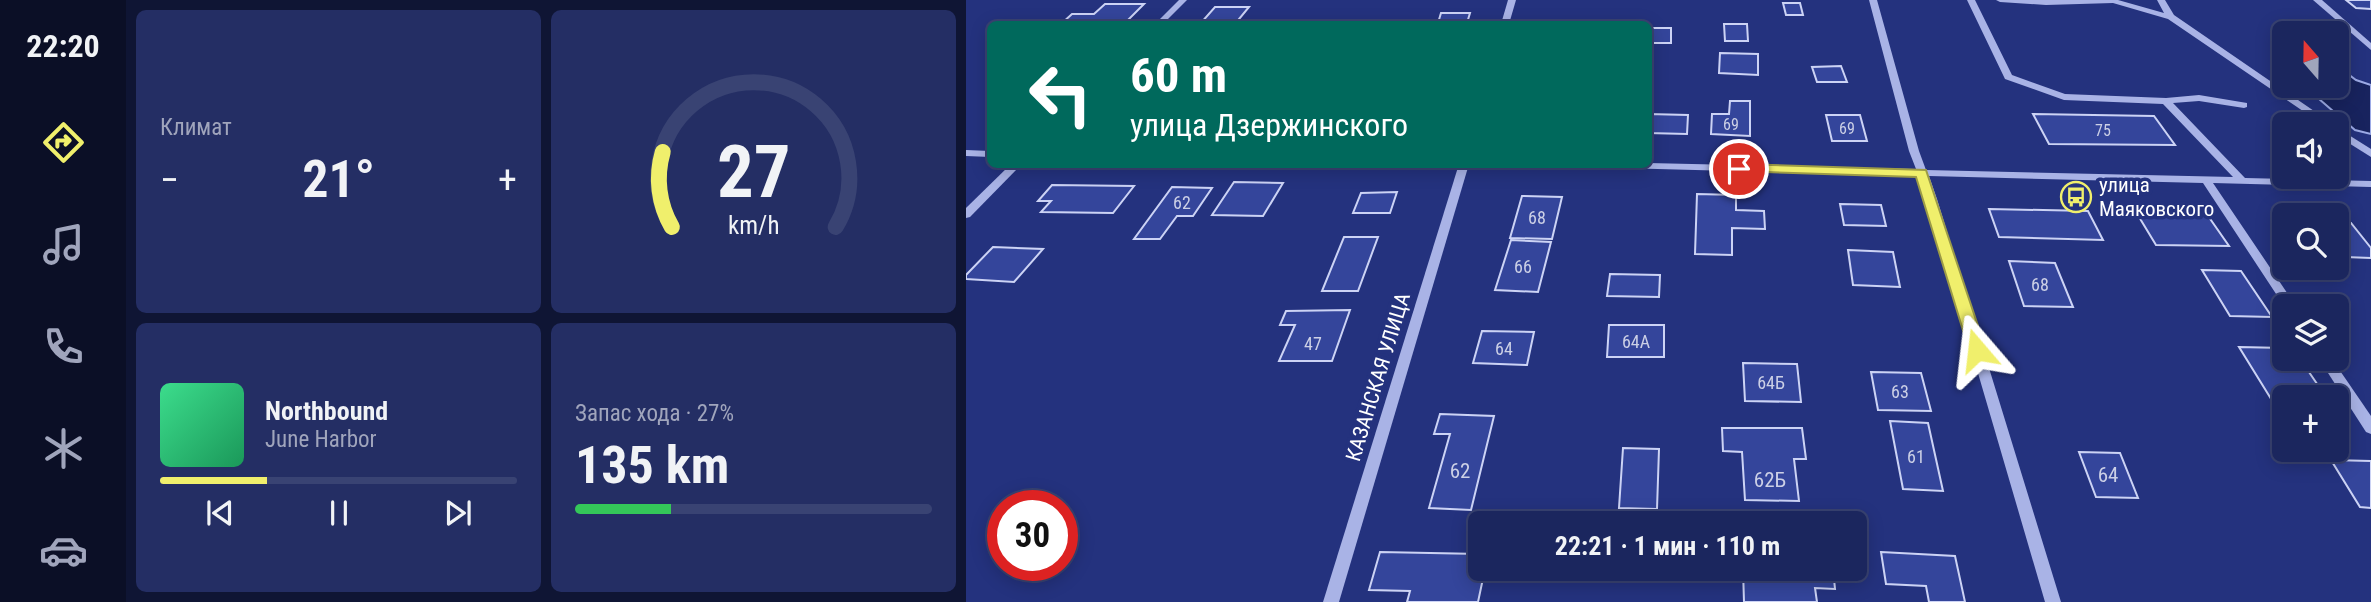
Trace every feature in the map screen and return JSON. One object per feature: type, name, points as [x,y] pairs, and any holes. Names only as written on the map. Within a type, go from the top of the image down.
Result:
[{"type":"street","points":[[1162,21],[1184,0]]},
{"type":"street","points":[[1506,21],[1512,0]]},
{"type":"street","points":[[1873,0],[1922,173],[2053,602]]},
{"type":"street","points":[[1971,0],[2008,76],[2064,97],[2166,101],[2199,99],[2244,105]]},
{"type":"street","points":[[2000,0],[2046,3],[2113,1],[2171,17],[2310,112]]},
{"type":"street","points":[[2161,0],[2171,17]]},
{"type":"street","points":[[2166,101],[2242,181]]},
{"type":"street","points":[[2349,139],[2371,154]]},
{"type":"street","points":[[966,153],[987,154]]},
{"type":"street","points":[[1652,166],[2371,184]]},
{"type":"street","points":[[966,214],[1013,168]]},
{"type":"street","name":"КАЗАНСКАЯ УЛИЦА","points":[[1331,602],[1463,168]]},
{"type":"street","points":[[2206,180],[2282,294]]},
{"type":"street","points":[[2333,371],[2371,428]]},
{"type":"lane","points":[[2317,0],[2371,47]]},
{"type":"shaded area","points":[[2349,75],[2371,85],[2371,134],[2355,130],[2349,125],[2349,112],[2334,112],[2318,98],[2349,98]]},
{"type":"building","points":[[2346,0],[2371,0],[2371,9],[2356,8]]},
{"type":"building","points":[[1783,3],[1800,3],[1803,15],[1786,15]]},
{"type":"building","points":[[1105,4],[1144,4],[1127,21],[1064,21],[1072,14],[1094,14]]},
{"type":"building","points":[[1215,7],[1249,7],[1237,21],[1203,21]]},
{"type":"building","points":[[1441,13],[1470,13],[1468,21],[1439,21]]},
{"type":"building","points":[[1724,24],[1747,24],[1748,41],[1725,41]]},
{"type":"building","points":[[1652,28],[1671,28],[1671,43],[1652,43]]},
{"type":"building","points":[[1720,53],[1758,54],[1758,75],[1719,73]]},
{"type":"building","points":[[1841,66],[1847,82],[1817,82],[1812,67]]},
{"type":"building","points":[[1730,101],[1750,101],[1750,136],[1711,134],[1712,114],[1729,114]]},
{"type":"building","points":[[1652,114],[1688,115],[1687,134],[1652,133]]},
{"type":"building","points":[[2033,114],[2154,116],[2175,145],[2049,144]]},
{"type":"building","points":[[1826,115],[1860,115],[1867,141],[1832,141]]},
{"type":"building","points":[[1234,182],[1283,183],[1263,216],[1212,215]]},
{"type":"building","points":[[1052,185],[1134,186],[1113,213],[1041,212],[1051,201],[1038,201]]},
{"type":"building","points":[[1172,187],[1212,188],[1193,216],[1177,216],[1160,239],[1134,239]]},
{"type":"building","points":[[1397,192],[1390,213],[1353,213],[1361,193]]},
{"type":"building","points":[[1697,194],[1736,195],[1736,210],[1764,211],[1765,229],[1732,228],[1732,255],[1695,254]]},
{"type":"building","points":[[1522,196],[1562,197],[1552,239],[1510,238]]},
{"type":"building","points":[[1840,204],[1881,205],[1886,226],[1844,225]]},
{"type":"building","points":[[1989,209],[2088,211],[2103,240],[1999,237]]},
{"type":"building","points":[[2136,212],[2206,213],[2229,246],[2156,245]]},
{"type":"building","points":[[2349,223],[2371,248],[2371,258],[2349,257]]},
{"type":"building","points":[[1344,237],[1378,237],[1358,291],[1322,291]]},
{"type":"building","points":[[1511,240],[1551,242],[1538,292],[1495,290]]},
{"type":"building","points":[[993,247],[1043,249],[1014,282],[966,279],[966,275]]},
{"type":"building","points":[[1848,250],[1893,252],[1900,287],[1853,285]]},
{"type":"building","points":[[2009,261],[2055,263],[2073,307],[2024,306]]},
{"type":"building","points":[[2202,270],[2241,271],[2272,317],[2230,316]]},
{"type":"building","points":[[1610,274],[1660,275],[1659,297],[1607,296]]},
{"type":"building","points":[[1350,310],[1332,361],[1279,361],[1295,325],[1280,325],[1286,311]]},
{"type":"building","points":[[1609,325],[1664,325],[1664,357],[1607,357]]},
{"type":"building","points":[[1482,331],[1534,332],[1527,365],[1473,363]]},
{"type":"building","points":[[2239,347],[2272,348],[2272,371],[2308,371],[2318,385],[2272,385],[2272,400]]},
{"type":"building","points":[[1743,363],[1797,364],[1801,402],[1745,401]]},
{"type":"building","points":[[1871,372],[1921,373],[1931,411],[1878,410]]},
{"type":"building","points":[[1440,414],[1494,416],[1471,510],[1429,508],[1450,434],[1434,434]]},
{"type":"building","points":[[1890,421],[1928,423],[1943,491],[1903,489]]},
{"type":"building","points":[[1722,428],[1802,428],[1806,459],[1794,459],[1799,501],[1745,500],[1742,452],[1723,451]]},
{"type":"building","points":[[1623,448],[1659,449],[1657,509],[1619,508]]},
{"type":"building","points":[[2079,452],[2120,453],[2138,498],[2096,497]]},
{"type":"building","points":[[2371,461],[2371,508],[2360,507],[2332,462]]},
{"type":"building","points":[[1380,552],[1468,554],[1468,581],[1482,581],[1478,602],[1407,602],[1410,591],[1369,590]]},
{"type":"building","points":[[1881,552],[1955,556],[1965,602],[1929,602],[1926,586],[1886,584]]},
{"type":"building","points":[[1743,581],[1834,581],[1835,589],[1815,588],[1817,602],[1744,602]]},
{"type":"place","name":"улица Маяковского","points":[[2076,197]]},
{"type":"route","points":[[1739,169],[1922,173],[1977,350]]}]
